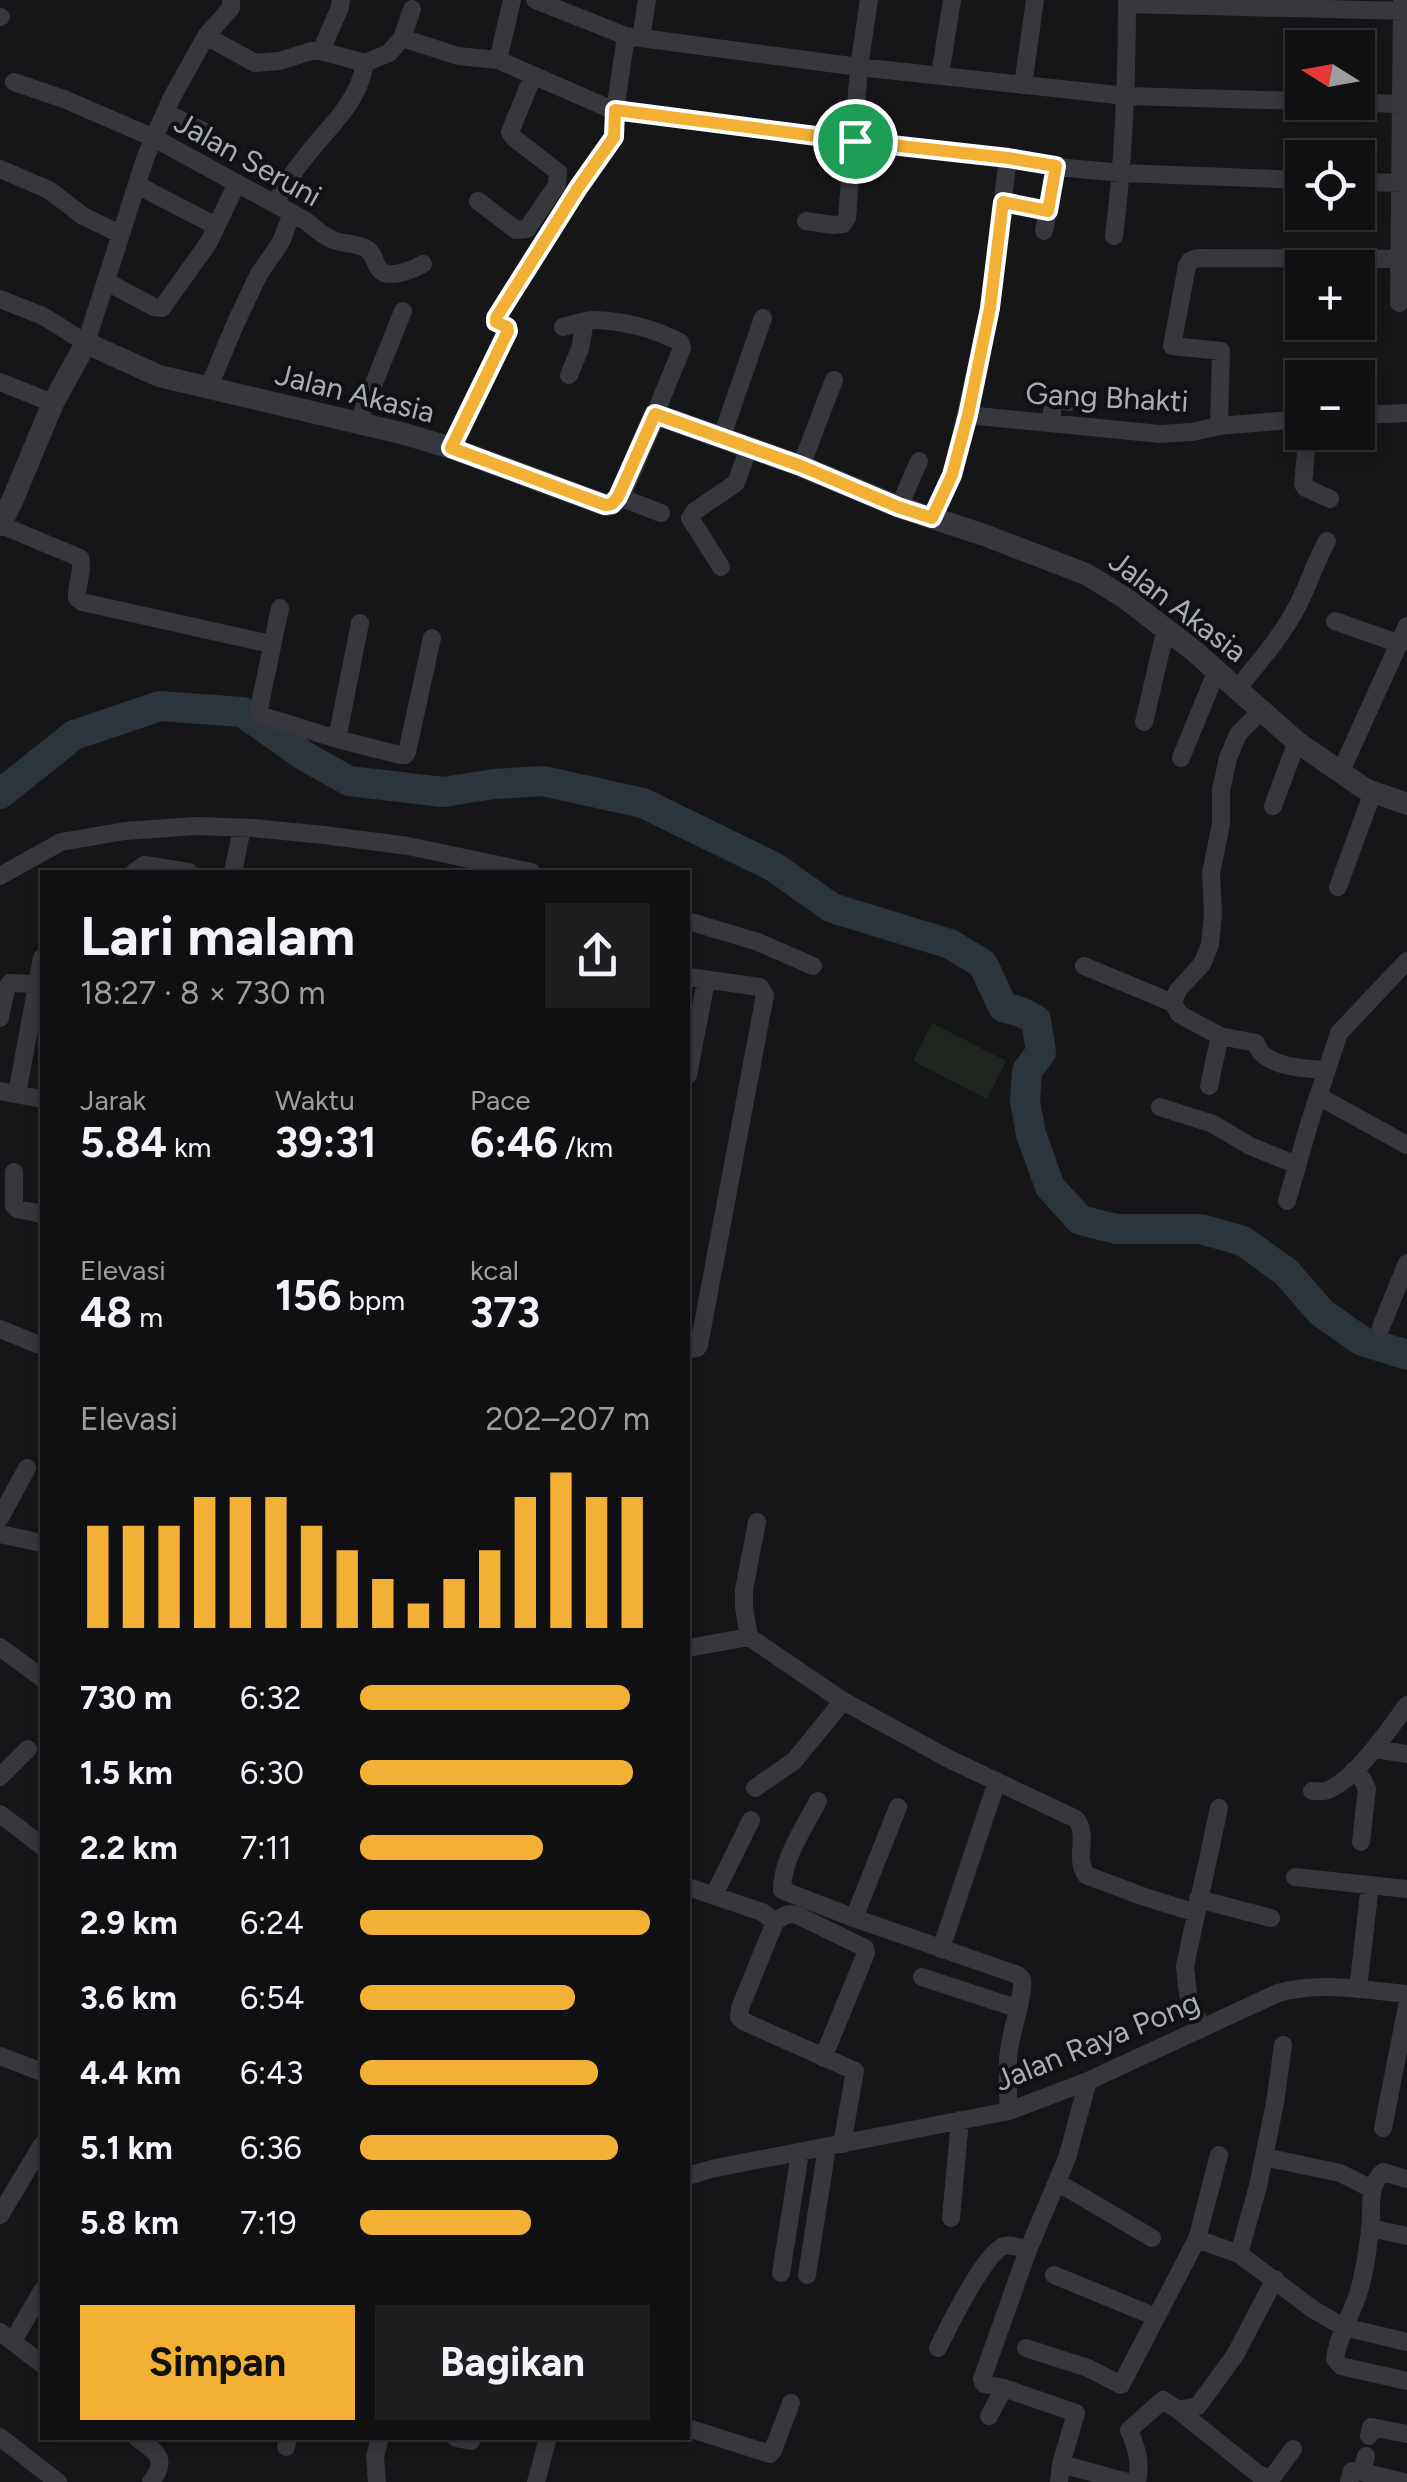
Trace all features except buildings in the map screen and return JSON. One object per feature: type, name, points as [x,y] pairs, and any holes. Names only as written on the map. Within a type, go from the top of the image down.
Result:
[{"type":"street","points":[[232,0],[231,8],[206,36],[165,112],[136,185],[86,344],[54,403],[1,525],[80,558],[76,591],[82,602],[271,644]]},
{"type":"street","points":[[321,51],[341,0]]},
{"type":"street","points":[[498,60],[512,0]]},
{"type":"street","points":[[535,0],[634,37],[1126,96],[1285,101]]},
{"type":"street","points":[[451,448],[508,329],[496,318],[614,137],[615,110],[647,0]]},
{"type":"street","points":[[806,221],[833,225],[842,224],[847,218],[859,67],[870,0]]},
{"type":"street","points":[[940,75],[952,0]]},
{"type":"street","points":[[1023,85],[1034,0]]},
{"type":"street","points":[[1114,236],[1122,173],[1127,2],[1404,7],[1400,304]]},
{"type":"street","points":[[206,36],[254,63],[280,61],[311,51],[365,62],[382,58],[402,38],[412,8]]},
{"type":"street","points":[[402,38],[458,56],[498,60],[615,110],[1122,173],[1285,179]]},
{"type":"street","points":[[274,204],[362,84],[365,62]]},
{"type":"street","points":[[478,200],[522,231],[557,185],[558,172],[510,132],[533,76]]},
{"type":"street","name":"Jalan Seruni","points":[[14,82],[154,138],[334,240],[371,252],[378,268],[388,274],[423,264]]},
{"type":"street","points":[[1375,103],[1400,104]]},
{"type":"street","points":[[165,112],[207,133]]},
{"type":"street","points":[[932,518],[952,475],[968,415],[990,308],[1008,158]]},
{"type":"street","points":[[1044,231],[1056,166]]},
{"type":"street","points":[[0,170],[49,190],[83,216],[120,234]]},
{"type":"street","points":[[107,282],[162,308],[209,242],[237,183]]},
{"type":"street","points":[[1375,183],[1403,184]]},
{"type":"street","points":[[136,185],[216,226]]},
{"type":"street","points":[[1003,202],[1048,211]]},
{"type":"street","points":[[208,389],[237,320],[292,213]]},
{"type":"street","points":[[1219,426],[1221,350],[1172,346],[1190,260],[1403,259]]},
{"type":"street","points":[[0,299],[43,316],[86,344]]},
{"type":"street","points":[[358,423],[403,310]]},
{"type":"street","points":[[722,439],[763,318]]},
{"type":"street","points":[[569,375],[580,349],[585,321]]},
{"type":"street","points":[[564,326],[585,321],[625,324],[663,334],[682,344],[618,497],[660,514]]},
{"type":"street","name":"Jalan Akasia","points":[[86,344],[159,376],[405,434],[605,505],[618,497]]},
{"type":"street","points":[[801,466],[834,380]]},
{"type":"street","points":[[0,382],[54,403]]},
{"type":"street","points":[[1050,423],[1054,402],[1069,402]]},
{"type":"street","points":[[1375,415],[1407,413]]},
{"type":"street","name":"Jalan Akasia","points":[[655,414],[1086,574],[1168,630],[1297,742],[1365,789],[1407,804]]},
{"type":"street","name":"Gang Bhakti","points":[[968,415],[1160,434],[1285,420]]},
{"type":"street","points":[[721,567],[690,518],[736,483],[750,447]]},
{"type":"street","points":[[1306,450],[1303,484],[1330,499]]},
{"type":"street","points":[[898,507],[919,461]]},
{"type":"street","points":[[1238,688],[1280,636],[1300,603],[1314,563],[1327,541]]},
{"type":"street","points":[[280,608],[260,715],[405,755],[432,638]]},
{"type":"street","points":[[1335,621],[1400,644]]},
{"type":"street","points":[[336,739],[360,623]]},
{"type":"street","points":[[1340,771],[1407,626]]},
{"type":"street","points":[[1144,722],[1168,630]]},
{"type":"street","points":[[1181,758],[1217,670]]},
{"type":"street","points":[[1172,1003],[1178,990],[1202,964],[1210,945],[1211,874],[1221,824],[1221,790],[1238,734],[1260,711]]},
{"type":"street","points":[[1273,806],[1297,742]]},
{"type":"street","points":[[1338,888],[1373,792]]},
{"type":"street","points":[[0,876],[60,842],[126,831],[196,826],[408,846],[521,870]]},
{"type":"street","points":[[234,870],[249,831]]},
{"type":"street","points":[[246,870],[249,831]]},
{"type":"street","points":[[0,887],[67,852],[79,840]]},
{"type":"street","points":[[137,870],[144,865],[176,870]]},
{"type":"street","points":[[690,922],[758,942],[813,966]]},
{"type":"street","points":[[1084,966],[1172,1003],[1179,1014],[1220,1036],[1253,1042],[1265,1058],[1326,1070]]},
{"type":"street","points":[[40,968],[8,1092],[40,1100]]},
{"type":"street","points":[[1287,1201],[1339,1033],[1403,972]]},
{"type":"street","points":[[690,1054],[697,979],[760,988],[765,995],[700,1344],[690,1348]]},
{"type":"street","points":[[0,1018],[10,983],[37,984]]},
{"type":"street","points":[[1209,1086],[1220,1036]]},
{"type":"street","points":[[1318,1096],[1407,1145]]},
{"type":"street","points":[[1160,1107],[1213,1124],[1250,1146],[1298,1165]]},
{"type":"street","points":[[14,1172],[15,1207],[40,1213]]},
{"type":"street","points":[[1381,1327],[1405,1274]]},
{"type":"street","points":[[0,1329],[40,1345]]},
{"type":"street","points":[[0,1518],[27,1468]]},
{"type":"street","points":[[749,1638],[744,1590],[757,1522]]},
{"type":"street","points":[[0,1534],[40,1544]]},
{"type":"street","points":[[690,1648],[749,1638],[843,1701],[949,1759],[1076,1819],[1081,1825],[1081,1868],[1086,1875],[1142,1896],[1271,1918]]},
{"type":"street","points":[[0,1647],[40,1677]]},
{"type":"street","points":[[756,1788],[794,1762],[843,1701]]},
{"type":"street","points":[[1312,1791],[1330,1790],[1353,1771],[1375,1749],[1407,1705]]},
{"type":"street","points":[[1375,1749],[1407,1754]]},
{"type":"street","points":[[0,1777],[28,1750]]},
{"type":"street","points":[[1353,1771],[1366,1789],[1361,1842]]},
{"type":"street","points":[[941,1949],[997,1780]]},
{"type":"street","points":[[818,1802],[789,1858],[782,1890],[1018,1975],[1024,1982],[1007,2064],[1009,2111]]},
{"type":"street","points":[[854,1918],[898,1807]]},
{"type":"street","points":[[1201,2029],[1185,1966],[1219,1808]]},
{"type":"street","points":[[0,1814],[40,1844]]},
{"type":"street","points":[[714,1895],[751,1820]]},
{"type":"street","points":[[1295,1876],[1407,1888]]},
{"type":"street","points":[[1358,1989],[1370,1886]]},
{"type":"street","points":[[690,1888],[762,1912],[775,1922]]},
{"type":"street","points":[[807,2275],[834,2145],[855,2071],[852,2068],[823,2058],[745,2022],[739,2017],[775,1922],[792,1913],[865,1948],[823,2058]]},
{"type":"street","points":[[922,1977],[1016,2008]]},
{"type":"street","name":"Jalan Raya Pong","points":[[690,2175],[1009,2111],[1088,2081],[1278,1993],[1318,1986],[1407,1994]]},
{"type":"street","points":[[1384,2128],[1407,2006]]},
{"type":"street","points":[[1239,2254],[1264,2158],[1283,2044]]},
{"type":"street","points":[[0,2056],[40,2071]]},
{"type":"street","points":[[1088,2081],[1075,2135],[982,2379],[984,2384],[1076,2413],[1060,2473],[1127,2482]]},
{"type":"street","points":[[951,2218],[960,2120]]},
{"type":"street","points":[[0,2216],[40,2148]]},
{"type":"street","points":[[781,2273],[800,2152]]},
{"type":"street","points":[[1026,2348],[1088,2368],[1121,2385],[1197,2239],[1219,2155]]},
{"type":"street","points":[[1264,2158],[1340,2173],[1372,2188]]},
{"type":"street","points":[[1407,2179],[1383,2172],[1376,2178],[1358,2296],[1335,2354],[1341,2366],[1407,2381]]},
{"type":"street","points":[[1057,2182],[1152,2238]]},
{"type":"street","points":[[1370,2228],[1407,2236]]},
{"type":"street","points":[[1197,2239],[1239,2254],[1314,2310],[1344,2327],[1407,2342]]},
{"type":"street","points":[[938,2348],[972,2284],[995,2251],[1008,2245],[1028,2250]]},
{"type":"street","points":[[1054,2275],[1156,2317]]},
{"type":"street","points":[[1178,2410],[1198,2406],[1235,2355],[1275,2279]]},
{"type":"street","points":[[40,2294],[7,2336],[40,2362]]},
{"type":"street","points":[[989,2416],[1004,2388]]},
{"type":"street","points":[[1137,2482],[1138,2451],[1129,2430],[1163,2400],[1258,2474],[1272,2479],[1292,2449]]},
{"type":"street","points":[[690,2429],[770,2454],[791,2403]]},
{"type":"street","points":[[1369,2436],[1371,2427],[1407,2434]]},
{"type":"street","points":[[0,2437],[58,2482]]},
{"type":"street","points":[[140,2440],[160,2460],[160,2468],[151,2482]]},
{"type":"street","points":[[377,2482],[375,2457],[379,2440]]},
{"type":"street","points":[[536,2482],[547,2440]]},
{"type":"street","points":[[1359,2470],[1404,2482]]},
{"type":"shaded area","points":[[932,1023],[1006,1061],[987,1099],[913,1061]]},
{"type":"waterway","points":[[0,794],[74,735],[160,706],[242,712],[306,757],[349,781],[443,792],[543,781],[643,803],[774,867],[832,908],[950,944],[983,964],[1003,1007],[1036,1020],[1041,1052],[1027,1071],[1025,1101],[1031,1134],[1050,1187],[1080,1220],[1116,1229],[1201,1229],[1243,1241],[1286,1272],[1322,1313],[1362,1341],[1407,1355]]},
{"type":"route","points":[[615,110],[855,141],[1056,166],[1048,211],[1003,202],[990,308],[968,415],[952,475],[932,518],[655,414],[612,504],[605,505],[451,448],[508,331],[496,318],[614,137],[615,110]]}]
